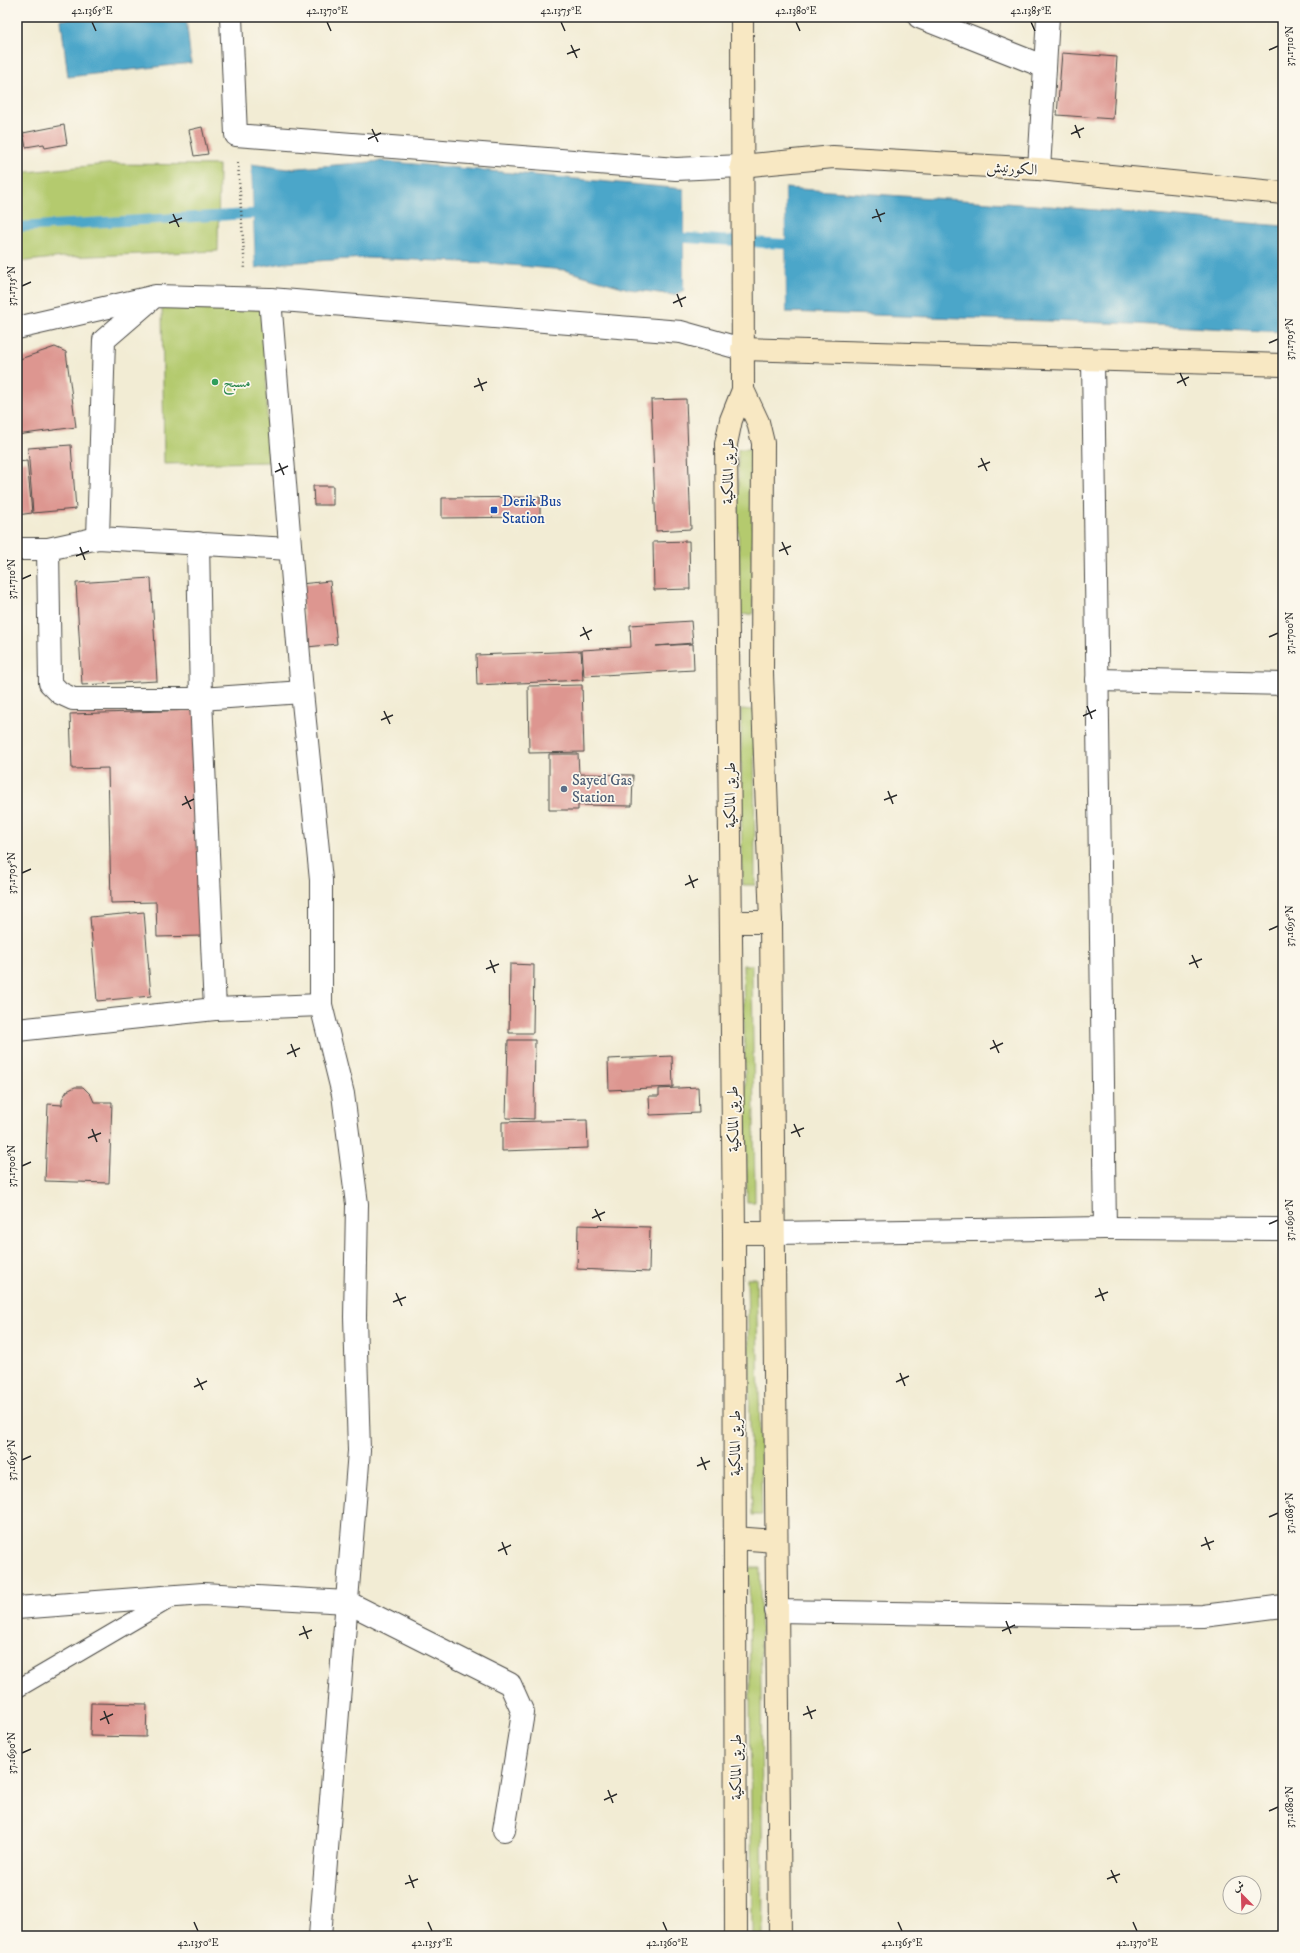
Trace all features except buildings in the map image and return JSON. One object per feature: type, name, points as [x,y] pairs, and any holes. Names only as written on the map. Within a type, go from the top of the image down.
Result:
[{"type":"main road","points":[[742,17],[741,166],[743,390],[758,422],[763,443],[762,673],[771,922],[780,1936]]},
{"type":"main road","name":"الكورنيش","points":[[741,166],[832,157],[1039,169],[1283,193]]},
{"type":"main road","points":[[742,348],[1283,365]]},
{"type":"main road","name":"طريق المالكية","points":[[736,1936],[734,1233],[726,444],[731,420],[743,390]]},
{"type":"main road","points":[[729,673],[762,673]]},
{"type":"main road","points":[[731,922],[771,922]]},
{"type":"main road","points":[[734,1233],[773,1233]]},
{"type":"main road","points":[[735,1538],[776,1540]]},
{"type":"street","points":[[230,17],[236,135],[676,169],[741,166]]},
{"type":"street","points":[[919,17],[1045,67]]},
{"type":"street","points":[[1039,169],[1048,17]]},
{"type":"street","points":[[98,538],[104,340],[155,296]]},
{"type":"street","points":[[17,328],[155,296],[270,298],[681,332],[742,348]]},
{"type":"street","points":[[270,298],[302,692],[321,880],[321,1005],[343,1094],[357,1204],[355,1317],[359,1451],[320,1936]]},
{"type":"street","points":[[1093,360],[1105,1228]]},
{"type":"street","points":[[17,549],[48,549],[98,538],[290,549]]},
{"type":"street","points":[[198,543],[201,699],[215,1009]]},
{"type":"street","points":[[48,549],[50,683],[60,693],[73,699],[201,699],[302,692]]},
{"type":"street","points":[[1097,680],[1283,684]]},
{"type":"street","points":[[17,1030],[215,1009],[321,1005]]},
{"type":"street","points":[[773,1233],[1105,1228],[1283,1228]]},
{"type":"street","points":[[17,1608],[203,1594],[347,1602],[510,1684],[523,1713],[504,1830]]},
{"type":"street","points":[[776,1611],[1142,1617],[1203,1616],[1283,1606]]},
{"type":"lane","points":[[17,1688],[177,1596]]},
{"type":"path","points":[[238,164],[245,268]]},
{"type":"green space","points":[[108,164],[219,165],[218,251],[64,257],[17,262],[17,173]]},
{"type":"green space","name":"مسبح","points":[[265,300],[268,462],[164,464],[162,303]]},
{"type":"green space","points":[[738,449],[752,449],[753,614],[739,615]]},
{"type":"green space","points":[[741,709],[754,710],[755,885],[742,885]]},
{"type":"green space","points":[[743,965],[752,965],[755,1202],[747,1202]]},
{"type":"green space","points":[[747,1278],[756,1278],[762,1515],[752,1515]]},
{"type":"green space","points":[[749,1568],[760,1568],[763,1936],[752,1936]]},
{"type":"water","points":[[87,17],[186,17],[191,63],[68,77],[61,20]]},
{"type":"water","points":[[382,161],[684,189],[684,290],[674,295],[629,289],[564,270],[489,263],[366,258],[283,263],[255,268],[251,164],[287,169]]},
{"type":"water","points":[[785,188],[1049,206],[1283,226],[1283,332],[1134,324],[786,312]]},
{"type":"pier","points":[[249,164],[251,164],[255,268],[253,268]]},
{"type":"pier","points":[[783,188],[785,188],[786,312],[784,312]]},
{"type":"pier","points":[[684,189],[686,189],[686,290],[684,293]]},
{"type":"waterway","points":[[17,227],[267,213]]},
{"type":"waterway","points":[[671,237],[799,245]]},
{"type":"place","name":"مسبح","points":[[215,382]]},
{"type":"place","name":"Derik Bus Station","points":[[494,510]]},
{"type":"place","name":"Sayed Gas Station","points":[[564,789]]}]
